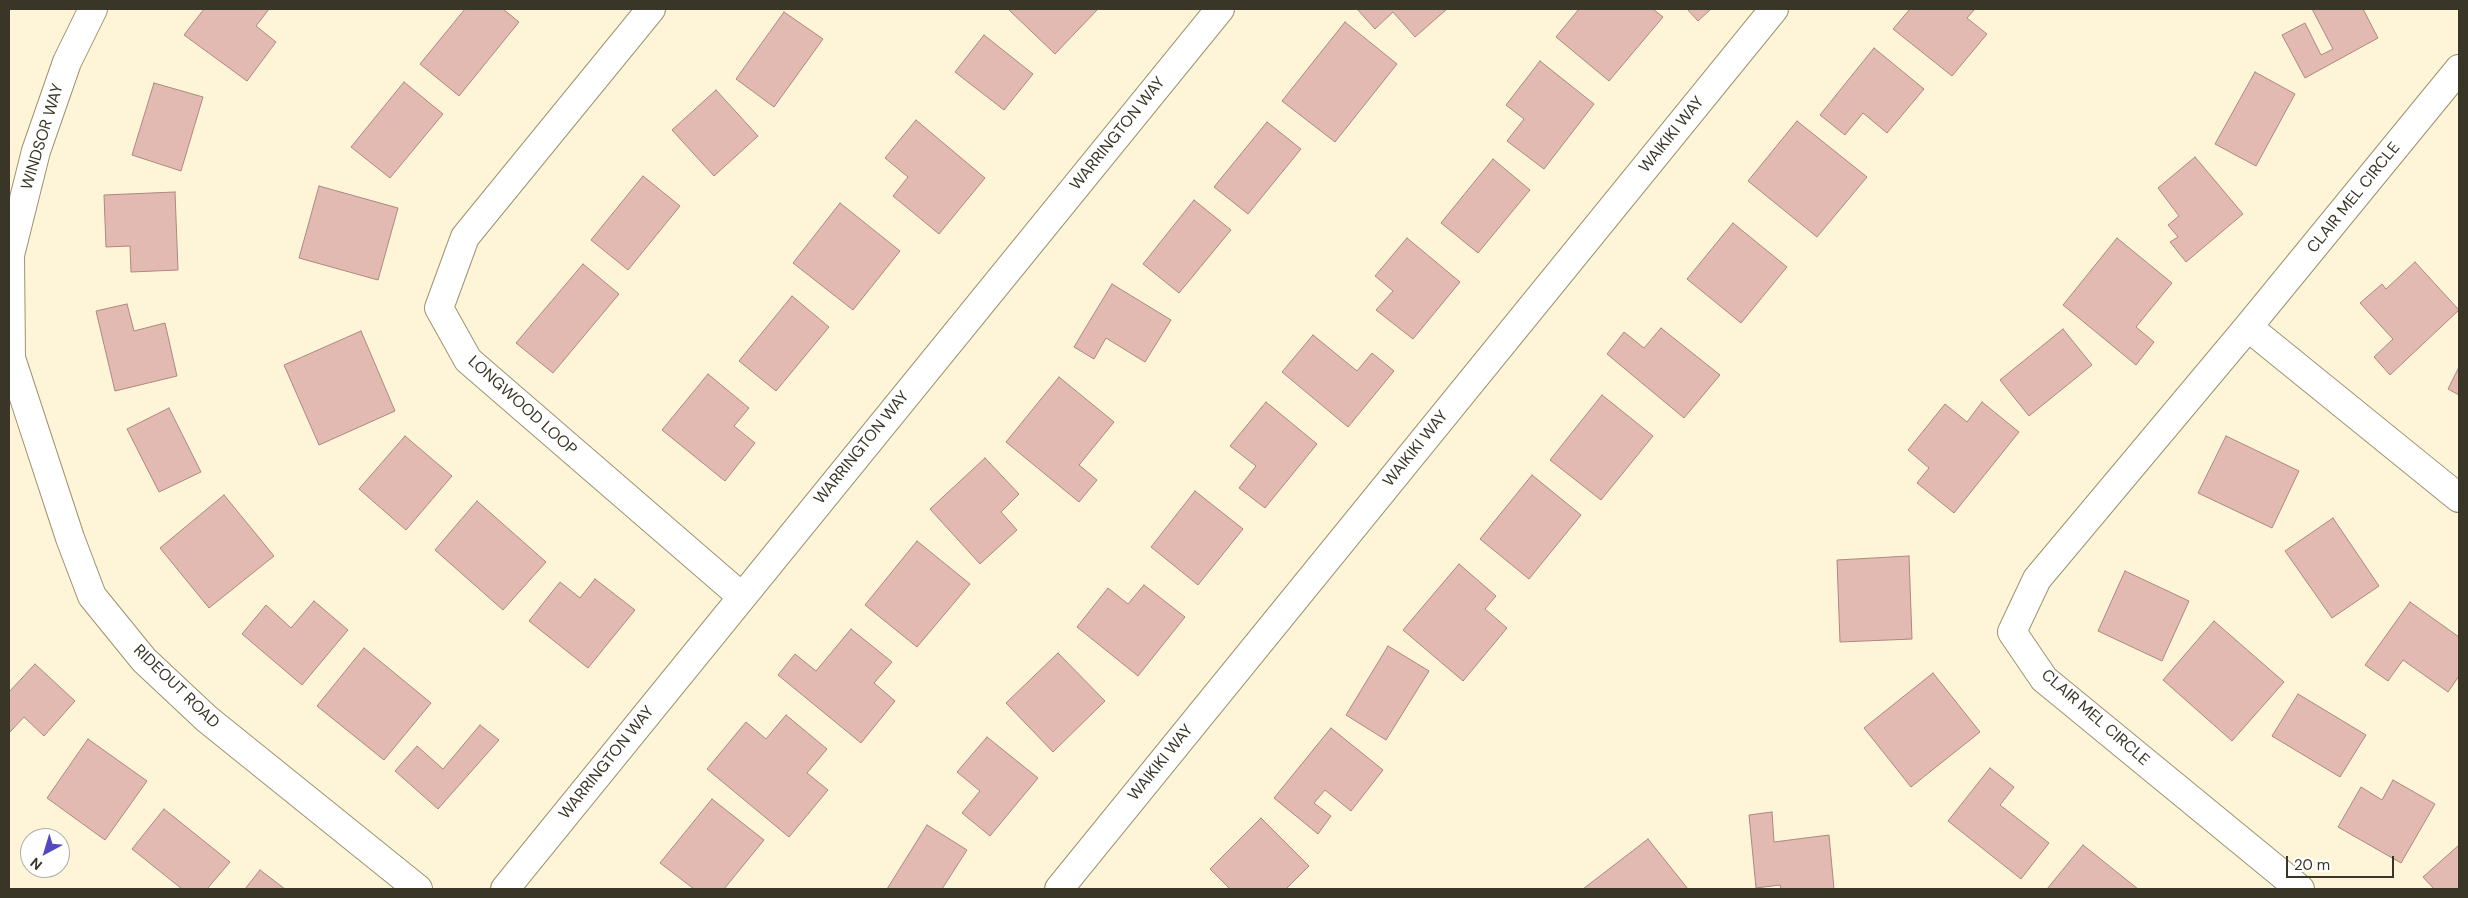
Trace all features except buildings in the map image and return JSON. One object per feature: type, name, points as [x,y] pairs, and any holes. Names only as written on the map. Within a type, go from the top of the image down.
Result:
[{"type":"street","name":"WINDSOR WAY","points":[[10,358],[10,255],[36,151],[67,62],[93,9]]},
{"type":"street","name":"LONGWOOD LOOP","points":[[652,9],[465,237],[439,308],[468,360],[741,596]]},
{"type":"street","name":"WARRINGTON WAY","points":[[505,889],[741,596],[1220,9]]},
{"type":"street","name":"WAIKIKI WAY","points":[[1059,889],[1774,9]]},
{"type":"street","name":"CLAIR MEL CIRCLE","points":[[2300,889],[2044,679],[2012,632],[2037,579],[2248,327],[2459,69]]},
{"type":"street","points":[[2248,327],[2459,498]]},
{"type":"street","name":"RIDEOUT ROAD","points":[[10,358],[70,538],[92,596],[144,660],[206,719],[418,889]]}]
